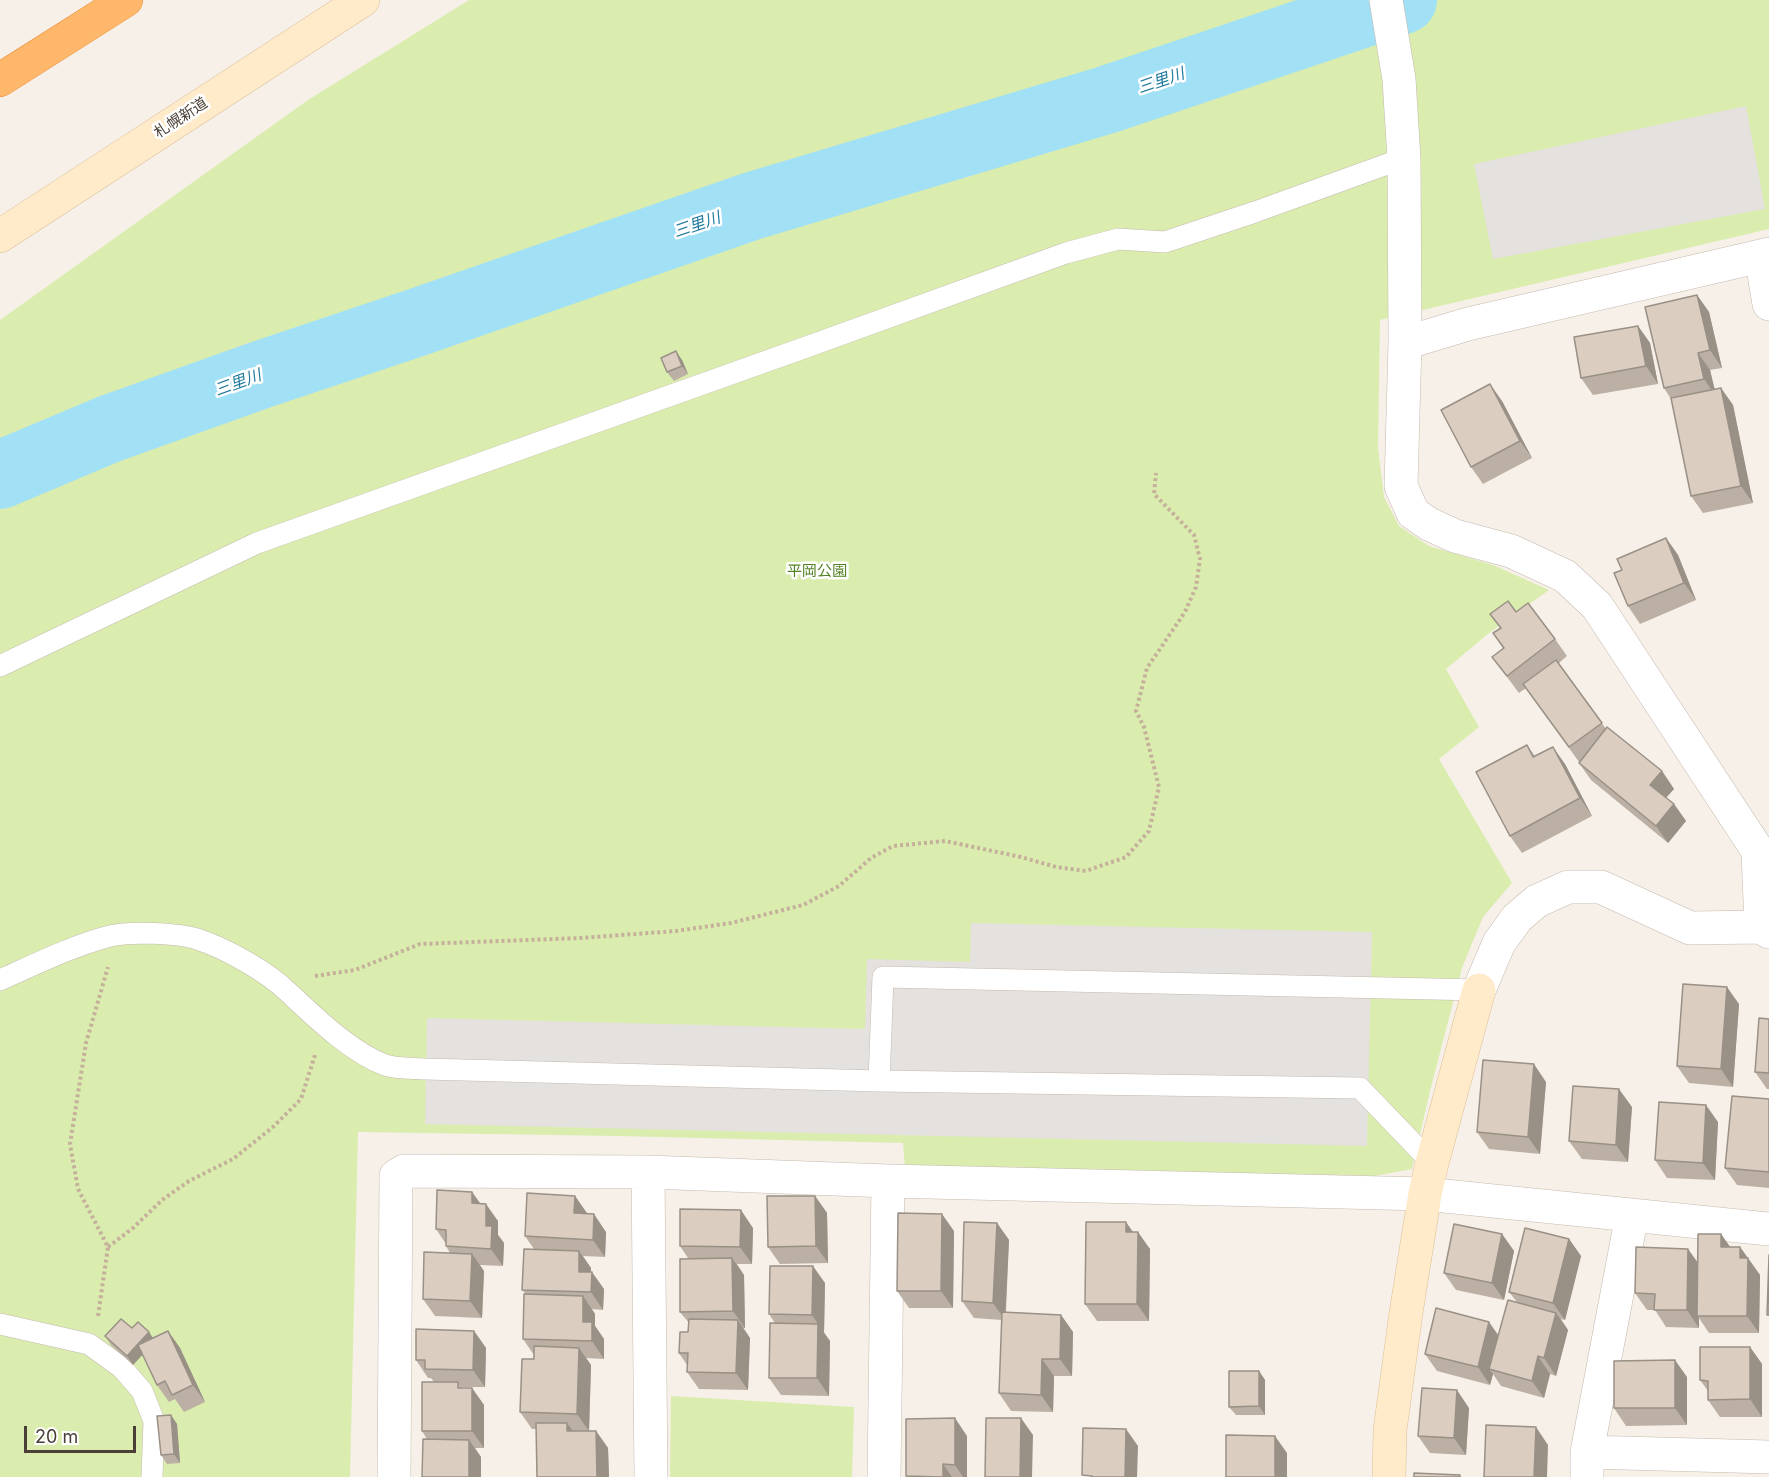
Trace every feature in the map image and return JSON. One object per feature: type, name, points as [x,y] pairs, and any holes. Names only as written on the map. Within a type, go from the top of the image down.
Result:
[{"type":"highway","points":[[0,80],[126,0]]},
{"type":"street","name":"札幌新道","points":[[0,236],[363,0]]},
{"type":"street","points":[[1386,0],[1399,79],[1404,158],[1405,343],[1401,486],[1413,513],[1428,524],[1455,536],[1511,551],[1565,576],[1597,606],[1758,851],[1765,929],[1690,928],[1601,887],[1568,887],[1537,902],[1517,918],[1499,943],[1479,990],[1429,1179],[1406,1313],[1390,1430],[1389,1477]]},
{"type":"street","points":[[1405,343],[1468,324],[1765,255],[1769,304]]},
{"type":"street","points":[[394,1477],[396,1176],[404,1171],[648,1172],[888,1181],[1429,1179],[1632,1215],[1769,1229]]},
{"type":"street","points":[[648,1172],[651,1477]]},
{"type":"street","points":[[884,1477],[888,1181]]},
{"type":"street","points":[[1632,1215],[1587,1465],[1769,1457]]},
{"type":"lane","points":[[0,666],[268,538],[1066,253],[1118,239],[1165,242],[1404,158]]},
{"type":"lane","points":[[0,980],[58,954],[118,935],[151,934],[196,939],[253,965],[285,989],[314,1018],[353,1046],[387,1065],[426,1069],[879,1081],[1360,1088],[1429,1179]]},
{"type":"lane","points":[[879,1081],[883,977],[1479,990]]},
{"type":"lane","points":[[0,1324],[89,1344],[122,1368],[142,1391],[154,1421],[152,1477]]},
{"type":"path","points":[[285,989],[308,977],[355,970],[420,944],[580,938],[676,931],[731,923],[803,905],[839,886],[871,858],[893,846],[945,841],[1056,867],[1086,871],[1126,857],[1149,831],[1159,787],[1144,727],[1136,711],[1147,668],[1185,612],[1196,587],[1200,559],[1194,535],[1154,494],[1156,473]]},
{"type":"path","points":[[89,1344],[97,1321],[108,1247],[78,1189],[70,1144],[86,1043],[118,935]]},
{"type":"path","points":[[108,1247],[133,1228],[162,1200],[189,1182],[233,1160],[273,1127],[301,1099],[326,1026]]},
{"type":"green space","name":"平岡公園","points":[[469,0],[1769,0],[1769,229],[1380,320],[1378,448],[1384,497],[1399,526],[1429,546],[1493,565],[1549,590],[1489,633],[1446,669],[1479,727],[1439,759],[1512,883],[1483,917],[1462,968],[1412,1169],[1375,1176],[905,1169],[903,1143],[358,1132],[350,1477],[0,1477],[0,320],[308,100]]},
{"type":"green space","points":[[671,1396],[854,1407],[852,1477],[670,1477]]},
{"type":"shaded area","points":[[1746,106],[1765,209],[1493,259],[1474,164]]},
{"type":"shaded area","points":[[971,923],[1372,932],[1367,1146],[425,1124],[427,1018],[865,1029],[867,959],[970,962]]},
{"type":"building","points":[[1697,295],[1710,350],[1698,353],[1704,379],[1664,388],[1645,307]]},
{"type":"building","points":[[1638,326],[1646,366],[1581,378],[1574,337]]},
{"type":"building","points":[[676,351],[682,366],[667,372],[661,358]]},
{"type":"building","points":[[1490,384],[1520,441],[1471,467],[1441,410]]},
{"type":"building","points":[[1721,388],[1741,486],[1691,496],[1671,398]]},
{"type":"building","points":[[1666,538],[1684,583],[1628,606],[1614,573],[1622,570],[1617,559]]},
{"type":"building","points":[[1508,601],[1516,612],[1528,603],[1555,639],[1507,676],[1492,657],[1504,648],[1493,633],[1501,628],[1490,614]]},
{"type":"building","points":[[1556,660],[1602,723],[1569,747],[1523,684]]},
{"type":"building","points":[[1607,727],[1662,771],[1650,785],[1674,804],[1656,826],[1579,763]]},
{"type":"building","points":[[1527,745],[1533,757],[1553,747],[1580,798],[1510,836],[1476,772]]},
{"type":"building","points":[[1683,984],[1727,987],[1721,1069],[1677,1066]]},
{"type":"building","points":[[1759,1018],[1769,1019],[1769,1073],[1755,1072]]},
{"type":"building","points":[[1483,1060],[1534,1064],[1528,1137],[1477,1132]]},
{"type":"building","points":[[1573,1086],[1619,1089],[1616,1145],[1569,1141]]},
{"type":"building","points":[[1732,1096],[1769,1099],[1769,1172],[1725,1168]]},
{"type":"building","points":[[1659,1102],[1706,1105],[1703,1163],[1655,1160]]},
{"type":"building","points":[[437,1190],[472,1192],[472,1203],[486,1204],[486,1226],[492,1226],[491,1249],[446,1246],[446,1230],[436,1229]]},
{"type":"building","points":[[527,1193],[575,1196],[574,1213],[594,1214],[593,1240],[525,1236]]},
{"type":"building","points":[[767,1196],[815,1196],[816,1246],[768,1247]]},
{"type":"building","points":[[680,1209],[741,1210],[740,1247],[680,1246]]},
{"type":"building","points":[[898,1213],[942,1214],[941,1291],[897,1291]]},
{"type":"building","points":[[964,1222],[997,1223],[993,1303],[962,1301]]},
{"type":"building","points":[[1086,1222],[1126,1222],[1126,1232],[1138,1232],[1137,1304],[1085,1304]]},
{"type":"building","points":[[1454,1224],[1502,1234],[1492,1283],[1444,1273]]},
{"type":"building","points":[[1525,1228],[1569,1239],[1553,1303],[1509,1292]]},
{"type":"building","points":[[1698,1234],[1721,1234],[1721,1247],[1740,1247],[1740,1258],[1748,1258],[1747,1316],[1697,1316]]},
{"type":"building","points":[[1636,1247],[1688,1249],[1687,1310],[1654,1310],[1655,1294],[1635,1293]]},
{"type":"building","points":[[524,1249],[579,1251],[579,1272],[592,1272],[591,1292],[522,1290]]},
{"type":"building","points":[[424,1252],[472,1254],[470,1301],[423,1299]]},
{"type":"building","points":[[1769,1255],[1769,1315],[1767,1315]]},
{"type":"building","points":[[732,1258],[733,1311],[680,1312],[680,1259]]},
{"type":"building","points":[[770,1266],[813,1266],[812,1315],[769,1314]]},
{"type":"building","points":[[524,1294],[583,1296],[583,1322],[592,1322],[592,1341],[523,1339]]},
{"type":"building","points":[[1508,1300],[1556,1313],[1544,1358],[1538,1356],[1532,1381],[1489,1369]]},
{"type":"building","points":[[1436,1308],[1489,1322],[1478,1367],[1425,1354]]},
{"type":"building","points":[[1002,1312],[1061,1315],[1060,1359],[1042,1359],[1041,1395],[999,1393]]},
{"type":"building","points":[[121,1319],[132,1328],[138,1322],[149,1332],[127,1356],[105,1336]]},
{"type":"building","points":[[689,1319],[738,1320],[736,1373],[687,1372],[688,1353],[679,1353],[680,1332],[688,1332]]},
{"type":"building","points":[[770,1323],[818,1324],[817,1378],[769,1378]]},
{"type":"building","points":[[416,1329],[474,1331],[473,1370],[425,1369],[425,1360],[416,1360]]},
{"type":"building","points":[[168,1331],[193,1385],[172,1395],[165,1381],[157,1385],[138,1345]]},
{"type":"building","points":[[534,1346],[579,1348],[577,1414],[520,1412],[522,1359],[534,1359]]},
{"type":"building","points":[[1700,1347],[1750,1347],[1750,1399],[1708,1400],[1708,1381],[1700,1380]]},
{"type":"building","points":[[1675,1360],[1675,1408],[1614,1408],[1614,1361]]},
{"type":"building","points":[[1229,1371],[1259,1371],[1259,1406],[1229,1407]]},
{"type":"building","points":[[422,1382],[458,1382],[458,1388],[472,1388],[472,1431],[422,1431]]},
{"type":"building","points":[[1422,1388],[1457,1390],[1454,1438],[1418,1436]]},
{"type":"building","points":[[171,1415],[174,1454],[161,1455],[157,1416]]},
{"type":"building","points":[[955,1418],[955,1465],[943,1464],[943,1477],[906,1476],[906,1419]]},
{"type":"building","points":[[986,1418],[1021,1418],[1020,1477],[985,1477]]},
{"type":"building","points":[[536,1423],[567,1423],[567,1431],[596,1431],[597,1477],[537,1477]]},
{"type":"building","points":[[1486,1425],[1536,1427],[1534,1477],[1484,1477]]},
{"type":"building","points":[[1083,1428],[1126,1429],[1125,1477],[1082,1475]]},
{"type":"building","points":[[1226,1435],[1275,1436],[1275,1477],[1226,1477]]},
{"type":"building","points":[[423,1439],[469,1440],[469,1477],[422,1477]]},
{"type":"building","points":[[1414,1473],[1460,1475],[1460,1477],[1414,1477]]},
{"type":"waterway","name":"三里川","points":[[0,475],[109,429],[752,206],[1106,100],[1403,0]]}]
